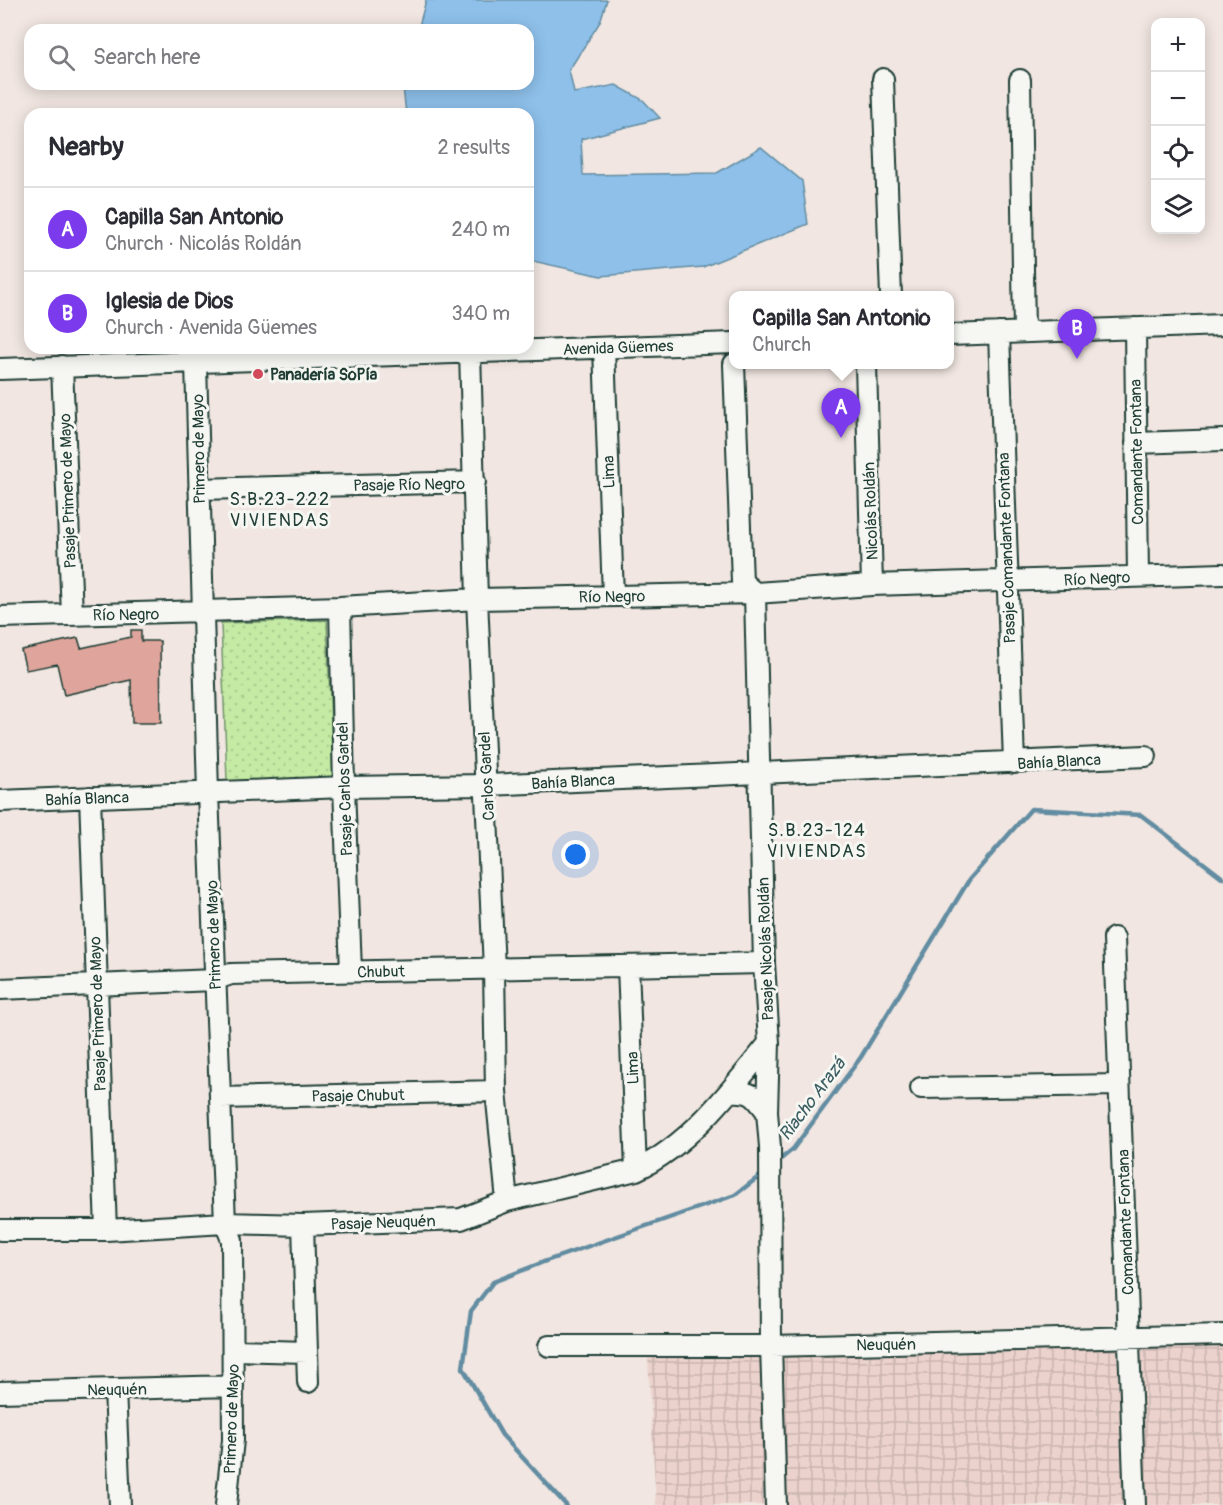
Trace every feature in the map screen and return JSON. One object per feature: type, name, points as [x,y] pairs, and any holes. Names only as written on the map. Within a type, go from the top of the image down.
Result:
[{"type":"street","points":[[883,79],[891,291]]},
{"type":"street","points":[[1020,80],[1024,332]]},
{"type":"street","points":[[954,335],[1223,325]]},
{"type":"street","name":"Comandante Fontana","points":[[1135,328],[1138,576]]},
{"type":"street","name":"Pasaje Comandante Fontana","points":[[999,333],[1014,763]]},
{"type":"street","name":"Avenida Güemes","points":[[534,350],[729,343]]},
{"type":"street","name":"Lima","points":[[604,348],[613,596]]},
{"type":"street","name":"Avenida Güemes","points":[[0,369],[402,354]]},
{"type":"street","name":"Carlos Gardel","points":[[470,354],[477,599],[494,969],[496,1091],[507,1201]]},
{"type":"street","name":"Primero de Mayo","points":[[196,363],[214,980],[225,1223],[232,1240],[233,1440],[226,1505]]},
{"type":"street","name":"Pasaje Primero de Mayo","points":[[62,366],[72,615]]},
{"type":"street","name":"Pasaje Nicolás Roldán","points":[[734,369],[742,582],[755,593],[764,963],[769,1043],[767,1112],[770,1147],[771,1346],[776,1505]]},
{"type":"street","name":"Nicolás Roldán","points":[[866,369],[872,585]]},
{"type":"street","points":[[1136,443],[1223,440]]},
{"type":"street","name":"Pasaje Río Negro","points":[[199,489],[475,482]]},
{"type":"street","name":"Río Negro","points":[[0,617],[340,607],[477,599],[755,593],[872,585],[1223,574]]},
{"type":"street","name":"Pasaje Carlos Gardel","points":[[340,607],[351,971]]},
{"type":"street","name":"Bahía Blanca","points":[[0,801],[344,787],[486,785],[1146,756]]},
{"type":"street","name":"Pasaje Primero de Mayo","points":[[90,797],[105,1230]]},
{"type":"street","name":"Comandante Fontana","points":[[1114,939],[1135,1505]]},
{"type":"street","name":"Chubut","points":[[0,989],[214,980],[231,974],[764,963]]},
{"type":"street","name":"Lima","points":[[628,966],[636,1170]]},
{"type":"street","name":"Pasaje Neuquén","points":[[0,1230],[105,1230],[225,1223],[303,1225],[461,1219],[507,1201],[636,1170],[654,1161],[675,1146],[730,1092],[769,1043]]},
{"type":"street","points":[[921,1088],[1119,1085]]},
{"type":"street","name":"Pasaje Chubut","points":[[220,1098],[496,1091]]},
{"type":"street","points":[[730,1092],[744,1091],[757,1098],[767,1112]]},
{"type":"street","points":[[303,1225],[308,1382]]},
{"type":"street","name":"Neuquén","points":[[549,1346],[771,1346],[1223,1335]]},
{"type":"street","points":[[233,1350],[307,1352]]},
{"type":"street","name":"Neuquén","points":[[0,1392],[233,1386]]},
{"type":"street","points":[[115,1389],[120,1505]]},
{"type":"shaded area","points":[[1223,1345],[1223,1505],[656,1505],[648,1358]]},
{"type":"green space","points":[[327,620],[333,778],[227,781],[221,623]]},
{"type":"water","points":[[426,0],[607,0],[600,22],[569,70],[574,93],[616,85],[643,100],[660,118],[581,139],[583,175],[717,173],[761,147],[802,181],[808,224],[703,267],[601,276],[534,261],[534,108],[405,108],[403,90],[534,90],[534,24],[420,24]]},
{"type":"building","points":[[131,630],[141,630],[141,641],[160,641],[161,723],[132,723],[131,680],[64,695],[57,664],[26,670],[21,650],[78,638],[81,648],[131,637]]},
{"type":"waterway","name":"Riacho Arazá","points":[[776,1163],[793,1149],[861,1057],[969,880],[1031,809],[1141,815],[1223,878]]},
{"type":"waterway","name":"Riacho Arazá","points":[[566,1505],[502,1435],[463,1368],[471,1311],[493,1282],[546,1261],[735,1195],[765,1172]]},
{"type":"place","name":"Iglesia de Dios","points":[[1077,359]]},
{"type":"place","name":"Panadería SoPía","points":[[258,374]]},
{"type":"place","name":"Capilla San Antonio","points":[[841,438]]},
{"type":"district","name":"S.B.23-222 VIVIENDAS","points":[[280,509]]},
{"type":"district","name":"S.B.23-124 VIVIENDAS","points":[[817,840]]}]
